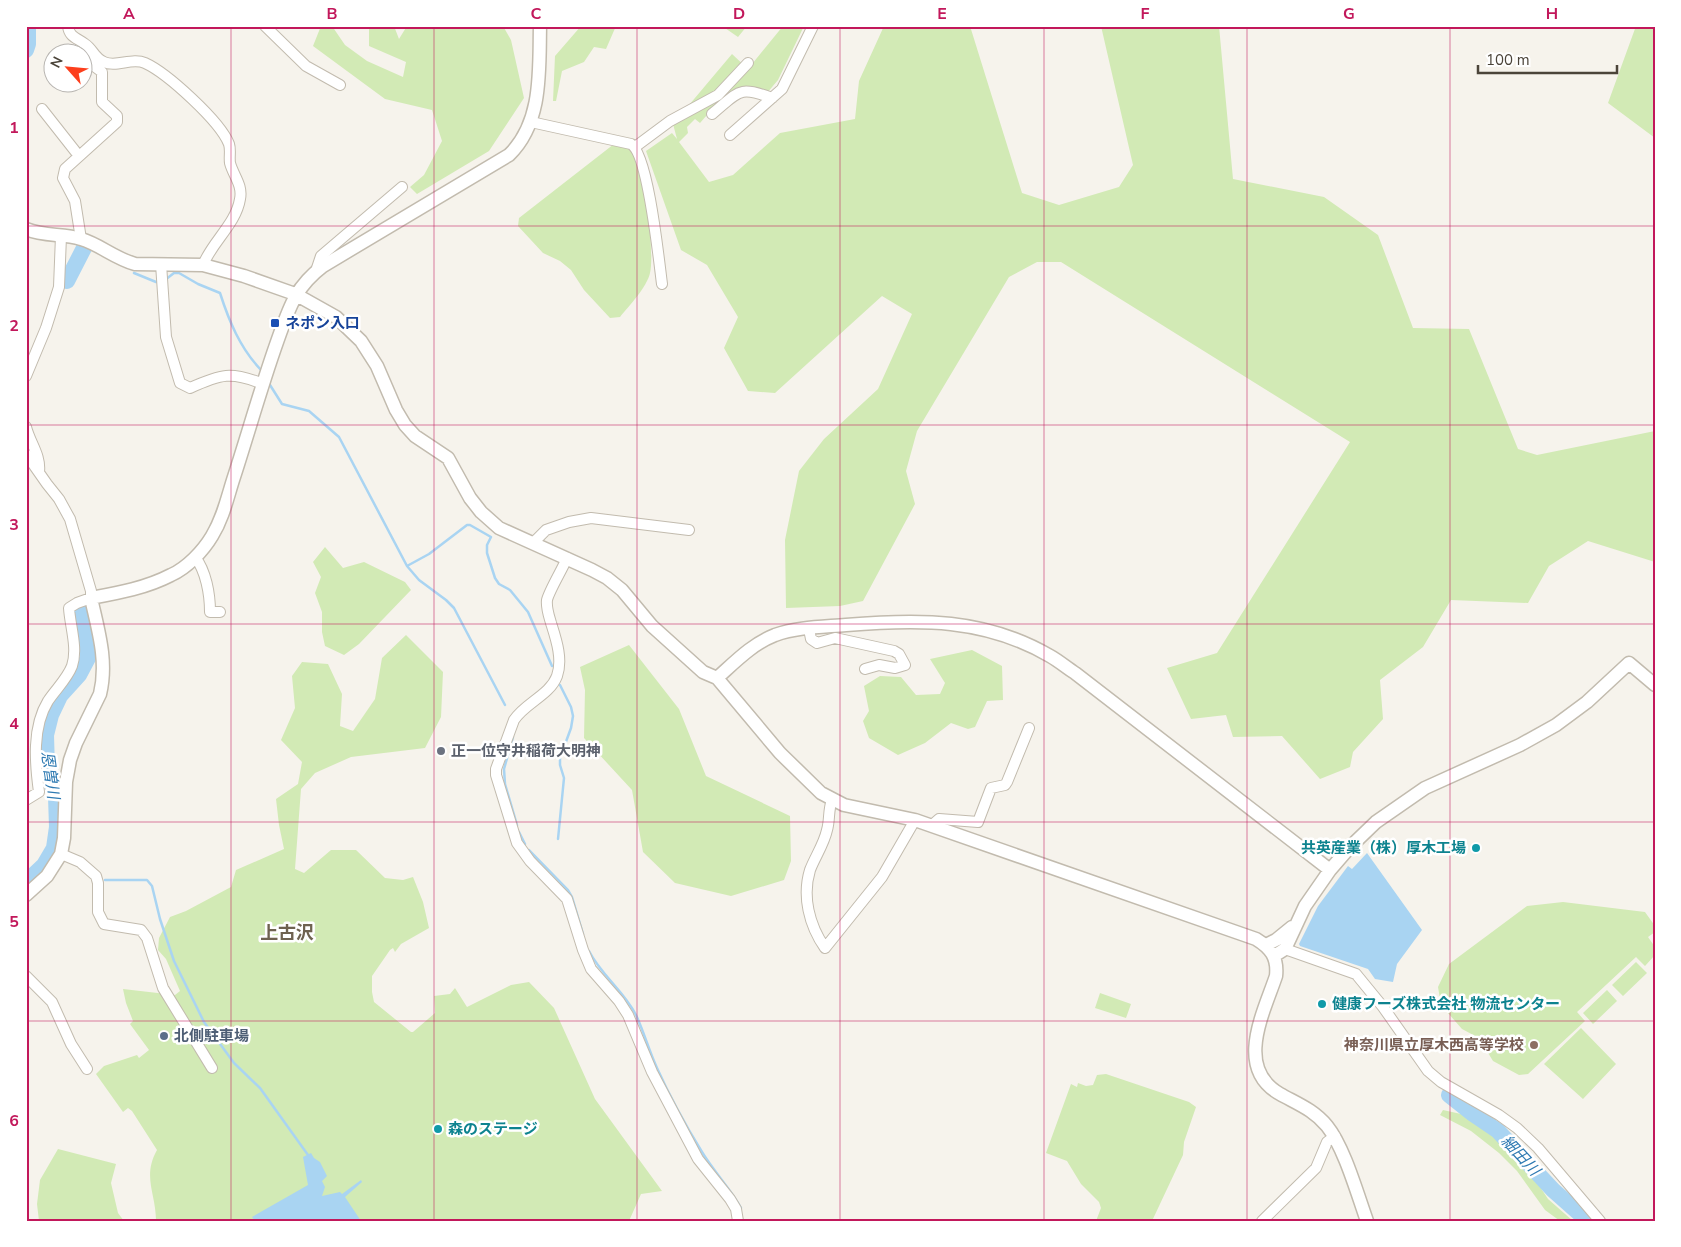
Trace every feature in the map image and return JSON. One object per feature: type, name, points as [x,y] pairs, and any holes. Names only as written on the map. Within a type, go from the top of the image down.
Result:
[{"type":"street","points":[[68,26],[69,32],[74,38],[82,42]]},
{"type":"street","points":[[265,26],[306,66],[335,81]]},
{"type":"street","points":[[26,800],[39,792],[37,726],[41,714],[48,700],[68,674],[73,664],[74,651],[69,608],[91,598],[137,588],[172,575],[195,557],[211,538],[225,509],[263,384],[295,294],[316,271],[509,155],[520,145],[531,122],[536,100],[540,26]]},
{"type":"street","points":[[730,135],[786,84],[813,26]]},
{"type":"street","points":[[92,53],[102,62],[109,64],[144,62],[173,83],[220,128],[229,145],[231,164],[240,188],[240,199],[228,226],[207,254],[203,265]]},
{"type":"street","points":[[635,147],[680,112],[718,95],[748,63]]},
{"type":"street","points":[[81,239],[75,201],[63,178],[65,169],[118,122],[118,116],[102,102],[102,72],[92,65]]},
{"type":"street","points":[[712,114],[740,92],[754,91],[772,98]]},
{"type":"street","points":[[42,110],[79,156]]},
{"type":"street","points":[[531,122],[630,144],[635,147],[643,170],[654,226],[662,284]]},
{"type":"street","points":[[316,271],[321,256],[402,187]]},
{"type":"street","points":[[26,229],[37,234],[81,239],[125,261],[162,275],[203,265],[244,276],[295,294],[336,317],[361,341],[377,366],[396,410],[405,425],[415,436],[448,458],[470,498],[481,512],[499,528],[534,542],[592,570],[622,590],[652,626],[703,672],[717,678],[780,754],[821,793],[832,800],[857,809],[915,820],[1256,939],[1280,953],[1356,974],[1383,1007],[1428,1071],[1441,1082],[1499,1115],[1517,1128],[1538,1148],[1600,1221]]},
{"type":"street","points":[[26,376],[46,328],[58,287],[61,236]]},
{"type":"street","points":[[162,275],[166,337],[180,382],[190,388],[210,379],[232,374],[263,384]]},
{"type":"street","points":[[26,427],[39,459],[39,472]]},
{"type":"street","points":[[26,454],[59,499],[74,528],[91,591],[103,656],[104,676],[100,694],[76,742],[70,760],[66,782],[64,838],[61,854],[47,876],[26,895]]},
{"type":"street","points":[[534,542],[546,530],[569,522],[591,518],[689,530]]},
{"type":"street","points":[[195,557],[202,567],[210,602],[210,612],[220,612]]},
{"type":"street","points":[[567,558],[547,600],[548,613],[558,649],[560,665],[556,678],[548,688],[518,713],[514,720],[496,769],[499,789],[517,842],[530,861],[567,899],[580,942],[592,969],[628,1015],[652,1072],[698,1159],[730,1199],[736,1209],[738,1221]]},
{"type":"street","points":[[717,678],[750,649],[761,642],[786,632],[886,622],[942,622],[996,632],[1050,656],[1075,673],[1330,870]]},
{"type":"street","points":[[809,629],[812,639],[817,643],[834,638],[894,651],[899,654],[905,665],[895,668],[879,665],[865,670]]},
{"type":"street","points":[[1367,1221],[1335,1136],[1312,1111],[1274,1090],[1263,1077],[1257,1063],[1254,1043],[1276,976],[1280,953],[1305,906],[1330,870],[1364,832],[1425,788],[1520,745],[1556,725],[1587,702],[1628,663],[1655,685]]},
{"type":"street","points":[[931,826],[939,819],[978,822],[991,788],[1005,785],[1007,782],[1029,728]]},
{"type":"street","points":[[832,800],[829,807],[827,831],[810,872],[806,903],[818,937],[825,948],[882,877],[915,820]]},
{"type":"street","points":[[61,854],[80,862],[96,876],[98,883],[98,912],[104,924],[141,930],[155,961],[162,988],[212,1068]]},
{"type":"street","points":[[1266,945],[1276,940],[1296,924]]},
{"type":"street","points":[[26,976],[52,1002],[71,1044],[87,1068]]},
{"type":"street","points":[[1262,1221],[1316,1168],[1327,1142],[1335,1136]]},
{"type":"green space","points":[[321,26],[332,26],[345,45],[367,61],[403,77],[406,62],[369,46],[369,26],[394,26],[399,39],[407,26],[503,26],[511,40],[524,98],[489,151],[417,194],[410,187],[424,175],[442,141],[432,110],[385,99],[313,46]]},
{"type":"green space","points":[[581,26],[616,26],[606,49],[594,47],[584,62],[562,71],[556,101],[553,101],[555,56]]},
{"type":"green space","points":[[722,26],[747,26],[738,37]]},
{"type":"green space","points":[[783,26],[804,26],[778,80],[767,93],[739,90],[707,115],[700,123],[695,119],[687,127],[688,133],[679,142],[709,182],[733,175],[780,133],[855,119],[859,81],[884,26],[970,26],[1022,193],[1059,205],[1119,187],[1133,165],[1101,26],[1219,26],[1233,179],[1324,197],[1378,235],[1413,328],[1469,329],[1518,449],[1537,455],[1655,431],[1655,562],[1588,541],[1549,566],[1528,603],[1451,600],[1423,647],[1380,680],[1383,719],[1353,752],[1350,767],[1320,779],[1282,736],[1233,737],[1226,715],[1191,719],[1167,668],[1217,653],[1350,442],[1061,262],[1037,262],[1009,277],[917,431],[906,471],[915,504],[863,601],[840,606],[786,608],[785,540],[799,471],[824,439],[878,389],[912,314],[882,296],[775,393],[748,391],[724,348],[738,317],[707,265],[681,250],[646,151],[672,133],[677,139],[673,124],[732,54],[748,69]]},
{"type":"green space","points":[[1636,26],[1655,26],[1655,138],[1608,103]]},
{"type":"green space","points":[[614,144],[629,149],[635,157],[640,170],[650,228],[651,262],[648,278],[637,296],[620,317],[610,318],[584,290],[571,270],[560,261],[543,253],[518,226],[519,218]]},
{"type":"green space","points":[[325,547],[343,568],[364,562],[405,582],[411,590],[359,644],[344,655],[325,646],[322,632],[322,612],[315,593],[321,577],[313,562]]},
{"type":"green space","points":[[406,635],[443,672],[441,717],[425,748],[351,757],[315,773],[301,789],[295,869],[304,873],[331,850],[356,850],[385,878],[403,880],[413,877],[423,902],[429,928],[401,944],[395,952],[393,948],[390,950],[372,976],[374,1002],[413,1032],[435,1013],[434,996],[450,994],[455,988],[467,1007],[511,985],[529,982],[554,1008],[595,1099],[662,1191],[641,1194],[629,1221],[156,1221],[150,1177],[157,1150],[132,1111],[128,1108],[123,1112],[96,1074],[104,1066],[137,1055],[139,1058],[149,1050],[130,1024],[133,1021],[123,989],[175,995],[180,991],[166,959],[158,950],[159,938],[170,917],[186,911],[231,887],[236,870],[284,849],[276,799],[298,784],[302,762],[281,740],[295,708],[292,676],[302,662],[328,664],[342,694],[340,726],[353,731],[375,699],[382,658]]},
{"type":"green space","points":[[629,645],[679,709],[706,776],[790,816],[791,861],[784,880],[731,896],[675,883],[643,852],[632,790],[584,738],[585,690],[580,667]]},
{"type":"green space","points":[[972,650],[1002,666],[1003,700],[987,701],[975,727],[968,729],[951,723],[925,743],[898,755],[869,738],[863,721],[869,711],[864,686],[880,676],[901,677],[916,695],[940,694],[945,683],[930,659]]},
{"type":"green space","points":[[1563,902],[1645,912],[1655,926],[1655,932],[1648,937],[1655,947],[1655,955],[1645,966],[1636,957],[1577,1012],[1585,1021],[1528,1074],[1519,1075],[1493,1061],[1479,1038],[1462,1029],[1441,1005],[1438,987],[1449,964],[1527,906]]},
{"type":"green space","points":[[1636,962],[1647,973],[1623,996],[1612,985]]},
{"type":"green space","points":[[1607,990],[1617,1001],[1593,1024],[1583,1013]]},
{"type":"green space","points":[[1100,993],[1131,1004],[1126,1018],[1095,1008]]},
{"type":"green space","points":[[1581,1028],[1616,1064],[1583,1099],[1544,1064]]},
{"type":"green space","points":[[1106,1074],[1189,1102],[1196,1107],[1184,1142],[1183,1155],[1152,1221],[1096,1221],[1101,1208],[1099,1202],[1081,1184],[1067,1161],[1046,1153],[1071,1084],[1077,1087],[1078,1083],[1086,1086],[1093,1085],[1097,1075]]},
{"type":"green space","points":[[1443,1110],[1461,1114],[1473,1120],[1503,1144],[1529,1170],[1548,1199],[1573,1221],[1560,1221],[1545,1210],[1517,1171],[1499,1153],[1471,1131],[1440,1115]]},
{"type":"green space","points":[[58,1149],[116,1164],[111,1183],[118,1213],[124,1221],[39,1221],[37,1204],[40,1180]]},
{"type":"water","points":[[1367,853],[1422,930],[1397,964],[1393,982],[1375,979],[1368,969],[1300,946],[1299,944],[1318,906],[1348,866],[1352,869]]},
{"type":"water","points":[[311,1153],[320,1162],[327,1176],[322,1181],[325,1187],[322,1196],[340,1192],[342,1194],[361,1180],[362,1182],[345,1197],[361,1221],[255,1221],[252,1217],[308,1185],[303,1157]]},
{"type":"waterway","name":"恩曽川","points":[[26,50],[28,26]]},
{"type":"waterway","name":"恩曽川","points":[[67,281],[84,248]]},
{"type":"waterway","points":[[134,273],[156,282],[160,281]]},
{"type":"waterway","points":[[165,280],[174,273],[179,273],[198,284],[220,293],[236,334],[247,353],[261,370]]},
{"type":"waterway","points":[[270,385],[282,404],[309,411],[339,437],[407,566],[419,580],[454,608],[505,705]]},
{"type":"waterway","points":[[407,566],[429,554],[467,525],[491,537],[487,545],[487,553],[495,578],[499,584],[510,590],[528,612],[552,666]]},
{"type":"waterway","name":"恩曽川","points":[[26,882],[44,865],[54,848],[57,827],[56,797],[47,769],[46,735],[51,715],[60,696],[79,675],[88,658],[81,611]]},
{"type":"waterway","points":[[558,839],[564,778],[560,758],[571,728],[573,716],[571,707],[560,685]]},
{"type":"waterway","points":[[513,737],[504,769],[505,784],[517,825]]},
{"type":"waterway","points":[[519,832],[525,844]]},
{"type":"waterway","points":[[529,850],[568,890],[572,897],[583,934]]},
{"type":"waterway","points":[[105,880],[147,880],[152,886],[160,919],[174,961],[204,1022],[234,1063],[260,1088],[308,1155]]},
{"type":"waterway","points":[[589,951],[600,968],[631,1006],[639,1021],[651,1055],[678,1111],[707,1159],[741,1208]]},
{"type":"waterway","name":"細田川","points":[[1449,1095],[1498,1131],[1553,1190],[1588,1221]]},
{"type":"place","name":"ネポン入口","points":[[275,323]]},
{"type":"place","name":"正一位守井稲荷大明神","points":[[441,751]]},
{"type":"place","name":"共英産業（株）厚木工場","points":[[1476,848]]},
{"type":"place","name":"健康フーズ株式会社 物流センター","points":[[1322,1004]]},
{"type":"place","name":"北側駐車場","points":[[164,1036]]},
{"type":"place","name":"神奈川県立厚木西高等学校","points":[[1534,1045]]},
{"type":"place","name":"森のステージ","points":[[438,1129]]},
{"type":"district","name":"上古沢","points":[[287,933]]}]
